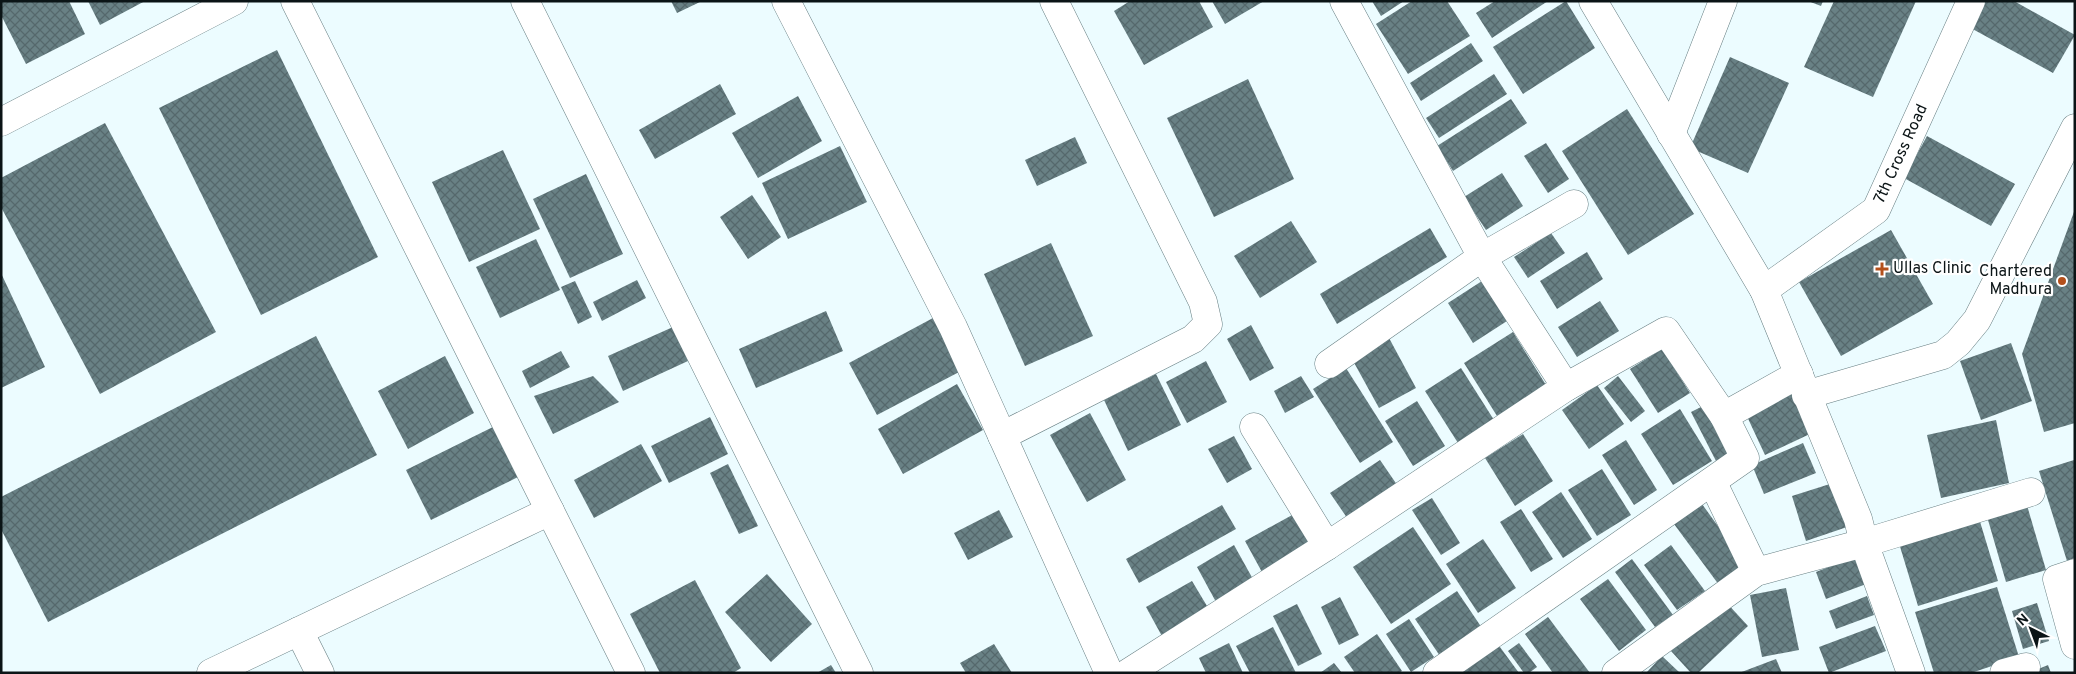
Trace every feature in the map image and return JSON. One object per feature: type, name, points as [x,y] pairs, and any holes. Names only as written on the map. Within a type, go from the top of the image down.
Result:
[{"type":"street","points":[[295,1],[631,673]]},
{"type":"street","points":[[525,1],[859,673]]},
{"type":"street","points":[[786,1],[953,327],[1109,673]]},
{"type":"street","points":[[1002,436],[1193,339],[1208,324],[1203,302],[1054,1]]},
{"type":"street","points":[[1344,1],[1482,257],[1566,387]]},
{"type":"street","points":[[1593,1],[1764,290],[1858,519],[1864,543],[1911,673]]},
{"type":"street","points":[[1671,134],[1723,1]]},
{"type":"street","name":"7th Cross Road","points":[[1764,290],[1876,210],[1971,1]]},
{"type":"street","points":[[2,119],[231,2]]},
{"type":"street","points":[[1724,416],[1803,384],[1943,355],[1958,343],[1977,320],[2075,128]]},
{"type":"street","points":[[1329,364],[1482,257],[1574,204]]},
{"type":"street","points":[[1128,673],[1327,546],[1566,387],[1666,331],[1724,416],[1745,458],[1713,483],[1437,673]]},
{"type":"street","points":[[1254,427],[1327,546]]},
{"type":"street","points":[[1713,483],[1756,572]]},
{"type":"street","points":[[1616,673],[1756,572],[1864,543],[2031,492]]},
{"type":"street","points":[[211,673],[550,511]]},
{"type":"street","points":[[2066,576],[2075,645]]},
{"type":"street","points":[[300,631],[320,673]]},
{"type":"building","points":[[1,1],[69,1],[85,34],[26,64],[1,15]]},
{"type":"building","points":[[88,1],[145,1],[100,25]]},
{"type":"building","points":[[671,1],[702,1],[677,13]]},
{"type":"building","points":[[1130,1],[1199,1],[1213,27],[1144,65],[1114,11]]},
{"type":"building","points":[[1212,1],[1264,1],[1225,24]]},
{"type":"building","points":[[1372,1],[1404,1],[1381,16]]},
{"type":"building","points":[[1412,1],[1447,1],[1470,36],[1408,74],[1376,24]]},
{"type":"building","points":[[1495,1],[1548,1],[1492,38],[1476,13]]},
{"type":"building","points":[[1566,1],[1595,48],[1523,94],[1493,47]]},
{"type":"building","points":[[1808,1],[1823,1],[1821,6]]},
{"type":"building","points":[[1834,1],[1916,1],[1873,97],[1804,67]]},
{"type":"building","points":[[1981,1],[2014,1],[2075,35],[2053,73],[1967,26]]},
{"type":"building","points":[[1471,43],[1483,61],[1421,101],[1410,83]]},
{"type":"building","points":[[277,50],[378,257],[261,315],[159,108]]},
{"type":"building","points":[[1730,57],[1789,83],[1748,173],[1690,148]]},
{"type":"building","points":[[1494,74],[1507,94],[1439,138],[1426,118]]},
{"type":"building","points":[[1248,79],[1294,179],[1214,217],[1167,118]]},
{"type":"building","points":[[720,84],[736,114],[655,159],[639,130]]},
{"type":"building","points":[[798,96],[822,141],[758,178],[732,133]]},
{"type":"building","points":[[1511,99],[1527,123],[1453,171],[1437,146]]},
{"type":"building","points":[[1627,109],[1694,214],[1628,255],[1562,151]]},
{"type":"building","points":[[105,123],[216,332],[100,394],[1,207],[1,178]]},
{"type":"building","points":[[1927,136],[2015,184],[1991,226],[1904,178]]},
{"type":"building","points":[[1075,137],[1087,163],[1037,186],[1025,160]]},
{"type":"building","points":[[1546,143],[1569,179],[1548,193],[1524,156]]},
{"type":"building","points":[[840,146],[867,202],[788,239],[762,183]]},
{"type":"building","points":[[503,150],[540,229],[469,262],[432,182]]},
{"type":"building","points":[[1502,173],[1523,206],[1486,230],[1464,197]]},
{"type":"building","points":[[586,174],[623,254],[570,278],[533,199]]},
{"type":"building","points":[[752,195],[781,237],[748,259],[720,217]]},
{"type":"building","name":"Chartered Madhura","points":[[2075,209],[2075,423],[2044,432],[2022,354]]},
{"type":"building","points":[[1291,221],[1317,262],[1260,298],[1234,256]]},
{"type":"building","points":[[1430,228],[1447,257],[1337,324],[1320,294]]},
{"type":"building","points":[[1891,230],[1933,304],[1841,356],[1799,282]]},
{"type":"building","points":[[1551,233],[1565,253],[1528,278],[1514,257]]},
{"type":"building","points":[[536,239],[560,290],[500,318],[476,267]]},
{"type":"building","points":[[1051,243],[1093,336],[1025,366],[984,274]]},
{"type":"building","points":[[1587,252],[1603,279],[1557,309],[1540,281]]},
{"type":"building","points":[[1,273],[45,367],[1,388]]},
{"type":"building","points":[[637,280],[646,298],[602,321],[593,302]]},
{"type":"building","points":[[575,281],[592,317],[578,324],[561,287]]},
{"type":"building","points":[[1482,281],[1507,321],[1473,343],[1448,303]]},
{"type":"building","points":[[1600,301],[1619,331],[1577,357],[1558,327]]},
{"type":"building","points":[[826,311],[843,351],[756,388],[739,349]]},
{"type":"building","points":[[933,318],[961,371],[877,415],[849,363]]},
{"type":"building","points":[[1251,325],[1274,368],[1250,381],[1227,339]]},
{"type":"building","points":[[673,327],[688,361],[623,391],[608,356]]},
{"type":"building","points":[[1513,332],[1546,385],[1497,416],[1464,363]]},
{"type":"building","points":[[316,336],[377,455],[48,622],[1,529],[1,497]]},
{"type":"building","points":[[1389,338],[1416,388],[1379,408],[1352,359]]},
{"type":"building","points":[[2011,343],[2032,401],[1981,420],[1960,361]]},
{"type":"building","points":[[1662,349],[1690,393],[1658,413],[1630,369]]},
{"type":"building","points":[[561,351],[570,367],[530,388],[522,371]]},
{"type":"building","points":[[445,356],[474,413],[408,449],[378,391]]},
{"type":"building","points":[[1206,361],[1227,402],[1187,423],[1166,382]]},
{"type":"building","points":[[1346,368],[1393,442],[1360,463],[1313,389]]},
{"type":"building","points":[[1461,368],[1494,420],[1458,443],[1425,391]]},
{"type":"building","points":[[1156,374],[1181,425],[1128,451],[1104,400]]},
{"type":"building","points":[[593,376],[619,402],[553,434],[534,396]]},
{"type":"building","points":[[1301,376],[1314,397],[1285,413],[1274,391]]},
{"type":"building","points":[[1618,376],[1645,411],[1631,422],[1604,388]]},
{"type":"building","points":[[957,384],[983,430],[903,474],[878,429]]},
{"type":"building","points":[[1597,385],[1624,424],[1589,449],[1562,410]]},
{"type":"building","points":[[1791,388],[1812,433],[1765,455],[1744,410]]},
{"type":"building","points":[[1417,401],[1445,446],[1413,466],[1385,421]]},
{"type":"building","points":[[1703,406],[1728,455],[1716,461],[1691,412]]},
{"type":"building","points":[[1680,409],[1712,461],[1673,485],[1641,434]]},
{"type":"building","points":[[1090,413],[1126,480],[1087,502],[1050,435]]},
{"type":"building","points":[[710,417],[728,454],[669,483],[651,446]]},
{"type":"building","points":[[1996,420],[2009,483],[1941,498],[1927,435]]},
{"type":"building","points":[[499,424],[524,474],[431,520],[406,470]]},
{"type":"building","points":[[1523,434],[1553,481],[1515,506],[1485,458]]},
{"type":"building","points":[[1234,436],[1252,469],[1227,483],[1208,449]]},
{"type":"building","points":[[1626,440],[1657,490],[1634,505],[1602,455]]},
{"type":"building","points":[[1803,443],[1816,473],[1764,494],[1752,465]]},
{"type":"building","points":[[641,444],[662,481],[594,518],[574,480]]},
{"type":"building","points":[[1380,460],[1402,492],[1352,525],[1330,493]]},
{"type":"building","points":[[2074,460],[2075,558],[2067,561],[2039,471]]},
{"type":"building","points":[[728,464],[758,526],[739,534],[710,473]]},
{"type":"building","points":[[1602,469],[1631,515],[1597,536],[1568,490]]},
{"type":"building","points":[[1833,483],[1847,527],[1806,541],[1792,496]]},
{"type":"building","points":[[1561,492],[1592,539],[1563,558],[1532,512]]},
{"type":"building","points":[[1432,498],[1460,543],[1441,555],[1412,510]]},
{"type":"building","points":[[2026,502],[2046,570],[2006,582],[1986,513]]},
{"type":"building","points":[[1702,504],[1746,565],[1719,585],[1674,524]]},
{"type":"building","points":[[1222,505],[1236,529],[1139,583],[1126,559]]},
{"type":"building","points":[[1521,509],[1553,559],[1531,572],[1500,522]]},
{"type":"building","points":[[999,510],[1013,537],[968,560],[954,533]]},
{"type":"building","points":[[1294,514],[1312,547],[1263,574],[1245,541]]},
{"type":"building","points":[[1978,515],[1998,581],[1918,606],[1898,540]]},
{"type":"building","points":[[1413,527],[1451,584],[1391,624],[1353,567]]},
{"type":"building","points":[[1483,539],[1516,588],[1478,613],[1446,564]]},
{"type":"building","points":[[1234,545],[1254,581],[1216,602],[1197,567]]},
{"type":"building","points":[[1671,545],[1705,591],[1677,610],[1644,565]]},
{"type":"building","points":[[1859,555],[1869,583],[1826,599],[1816,572]]},
{"type":"building","points":[[1632,559],[1673,615],[1655,627],[1615,572]]},
{"type":"building","points":[[767,574],[812,624],[771,662],[725,612]]},
{"type":"building","points":[[1608,579],[1646,630],[1619,651],[1580,599]]},
{"type":"building","points":[[695,580],[741,668],[733,673],[660,673],[630,614]]},
{"type":"building","points":[[1192,581],[1210,611],[1163,638],[1146,607]]},
{"type":"building","points":[[1997,587],[2019,657],[1971,673],[1934,673],[1915,612]]},
{"type":"building","points":[[1786,588],[1799,650],[1762,657],[1750,595]]},
{"type":"building","points":[[1457,591],[1484,631],[1442,659],[1415,619]]},
{"type":"building","points":[[1867,596],[1874,615],[1836,629],[1829,611]]},
{"type":"building","points":[[1340,597],[1359,635],[1339,645],[1321,607]]},
{"type":"building","points":[[1725,601],[1748,626],[1698,673],[1691,673],[1671,651]]},
{"type":"building","points":[[2037,603],[2049,641],[2023,649],[2012,611]]},
{"type":"building","points":[[1297,604],[1322,654],[1298,666],[1273,616]]},
{"type":"building","points":[[1548,617],[1590,673],[1553,673],[1525,634]]},
{"type":"building","points":[[1409,619],[1434,657],[1411,672],[1386,634]]},
{"type":"building","points":[[1875,626],[1886,651],[1829,673],[1819,647]]},
{"type":"building","points":[[1273,627],[1296,673],[1250,673],[1236,646]]},
{"type":"building","points":[[1377,634],[1402,671],[1399,673],[1355,673],[1344,657]]},
{"type":"building","points":[[1229,643],[1243,673],[1206,673],[1199,658]]},
{"type":"building","points":[[1497,643],[1519,673],[1457,673]]},
{"type":"building","points":[[1519,643],[1537,667],[1529,673],[1524,673],[1508,651]]},
{"type":"building","points":[[994,644],[1012,673],[966,673],[960,663]]},
{"type":"building","points":[[1662,656],[1680,673],[1646,673]]},
{"type":"building","points":[[1776,659],[1782,673],[1739,673]]},
{"type":"building","points":[[1334,663],[1342,673],[1320,673]]},
{"type":"building","points":[[831,665],[836,673],[817,673]]},
{"type":"building","points":[[2048,665],[2051,673],[2037,673],[2036,670]]},
{"type":"place","name":"Ullas Clinic","points":[[1882,269]]},
{"type":"place","name":"Chartered Madhura","points":[[2062,281]]}]
